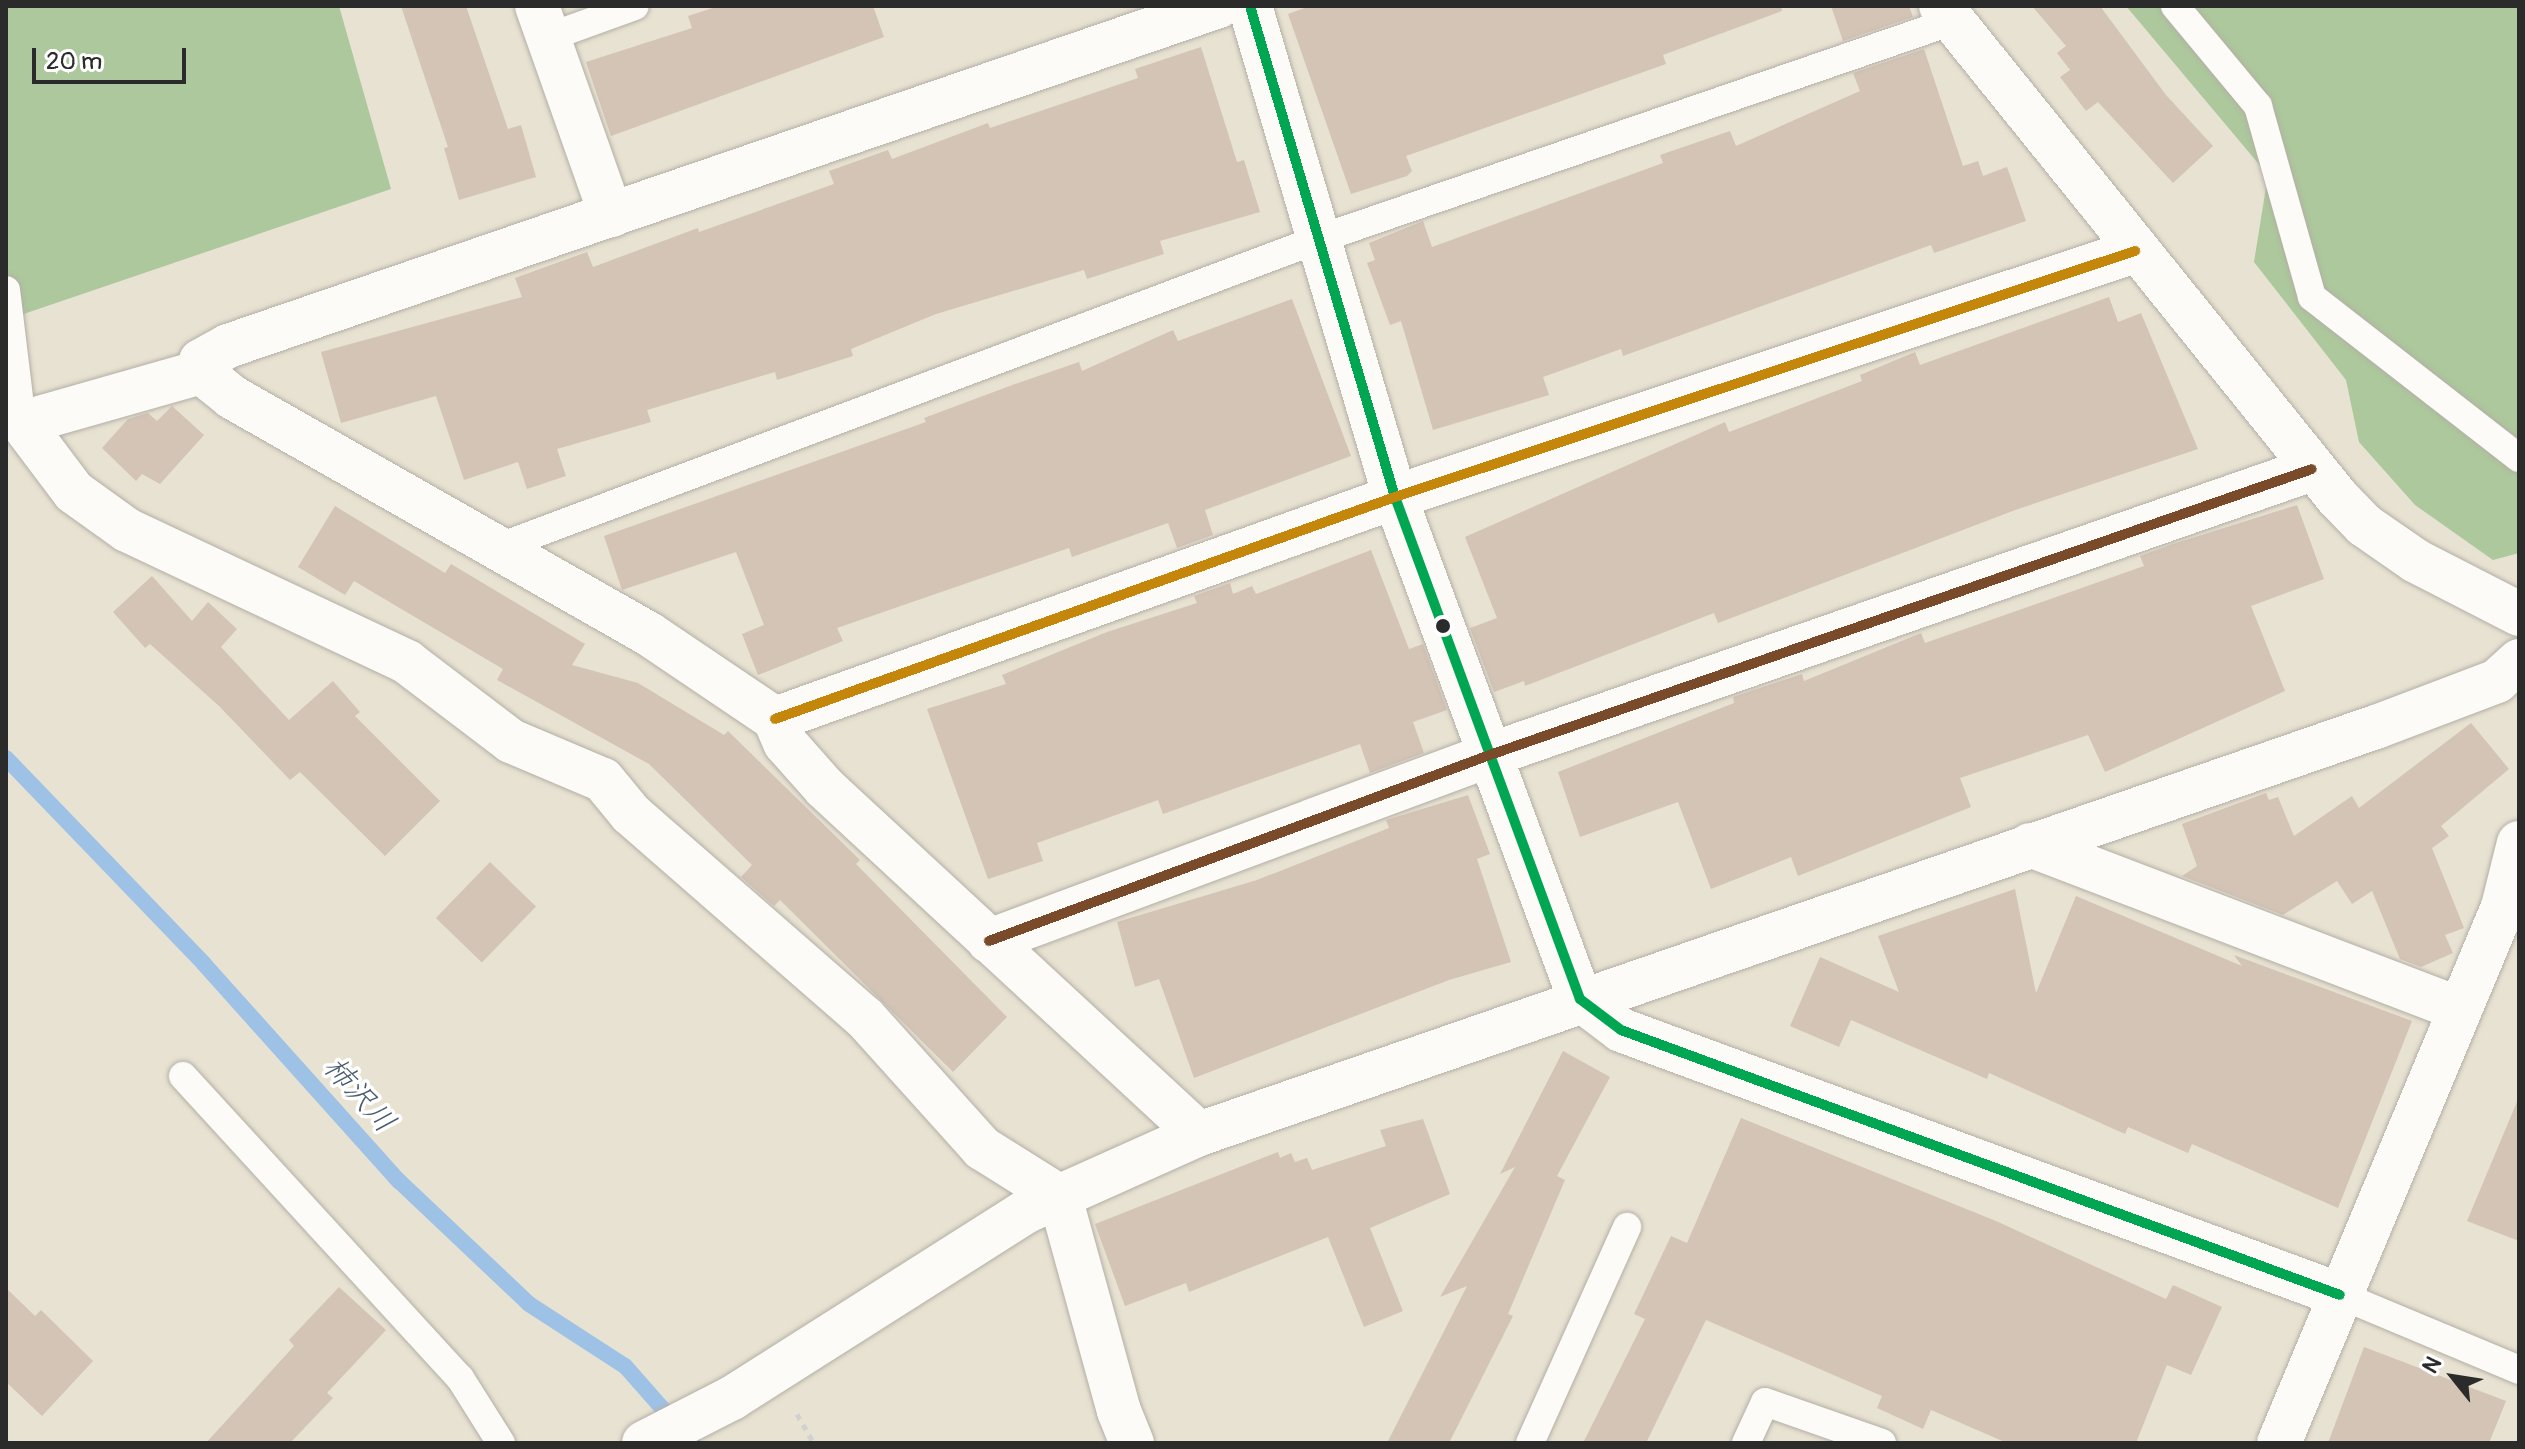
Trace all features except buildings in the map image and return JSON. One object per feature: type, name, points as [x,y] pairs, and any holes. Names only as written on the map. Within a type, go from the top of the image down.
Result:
[{"type":"street","points":[[201,372],[201,361],[228,346],[1219,6]]},
{"type":"street","points":[[1250,6],[1395,497],[1487,756],[1580,999],[1621,1030],[2340,1295]]},
{"type":"street","points":[[1947,13],[2312,469],[2364,525],[2416,561],[2519,614]]},
{"type":"street","points":[[543,21],[611,215]]},
{"type":"street","points":[[775,719],[1395,497],[2135,251]]},
{"type":"street","points":[[201,372],[22,423],[74,492],[127,530],[407,662],[511,741],[603,780],[631,814],[865,1018],[982,1148],[1060,1197],[1119,1411],[1132,1443]]},
{"type":"street","points":[[201,372],[232,397],[649,634],[775,719],[785,743],[825,788],[1199,1134]]},
{"type":"street","points":[[989,941],[1487,756],[2312,469]]},
{"type":"street","points":[[644,1443],[732,1398],[1027,1211],[1199,1134],[1580,999],[2469,694],[2497,681],[2519,661]]},
{"type":"street","points":[[2279,1443],[2503,907],[2519,843]]},
{"type":"street","points":[[2030,845],[2460,1009]]},
{"type":"lane","points":[[543,21],[635,6]]},
{"type":"lane","points":[[2175,6],[2258,106],[2312,297],[2519,458]]},
{"type":"lane","points":[[497,548],[1319,239],[1947,13]]},
{"type":"lane","points":[[6,290],[22,423]]},
{"type":"lane","points":[[183,1076],[460,1378],[501,1443]]},
{"type":"lane","points":[[1530,1443],[1627,1227]]},
{"type":"lane","points":[[2340,1295],[2519,1370]]},
{"type":"lane","points":[[1746,1443],[1765,1402],[1882,1443]]},
{"type":"green space","points":[[6,6],[339,6],[391,189],[6,320]]},
{"type":"green space","points":[[2126,6],[2519,6],[2519,553],[2493,560],[2415,505],[2359,442],[2346,380],[2254,262],[2268,175]]},
{"type":"waterway","name":"柿沢川","points":[[6,758],[204,964],[399,1181],[529,1304],[625,1366],[693,1443]]},
{"type":"transit line","points":[[1250,6],[1395,497],[1580,999],[1621,1030],[2340,1295]]},
{"type":"transit line","points":[[775,719],[1395,497],[2135,251]]},
{"type":"transit line","points":[[989,941],[1487,756],[2312,469]]}]
